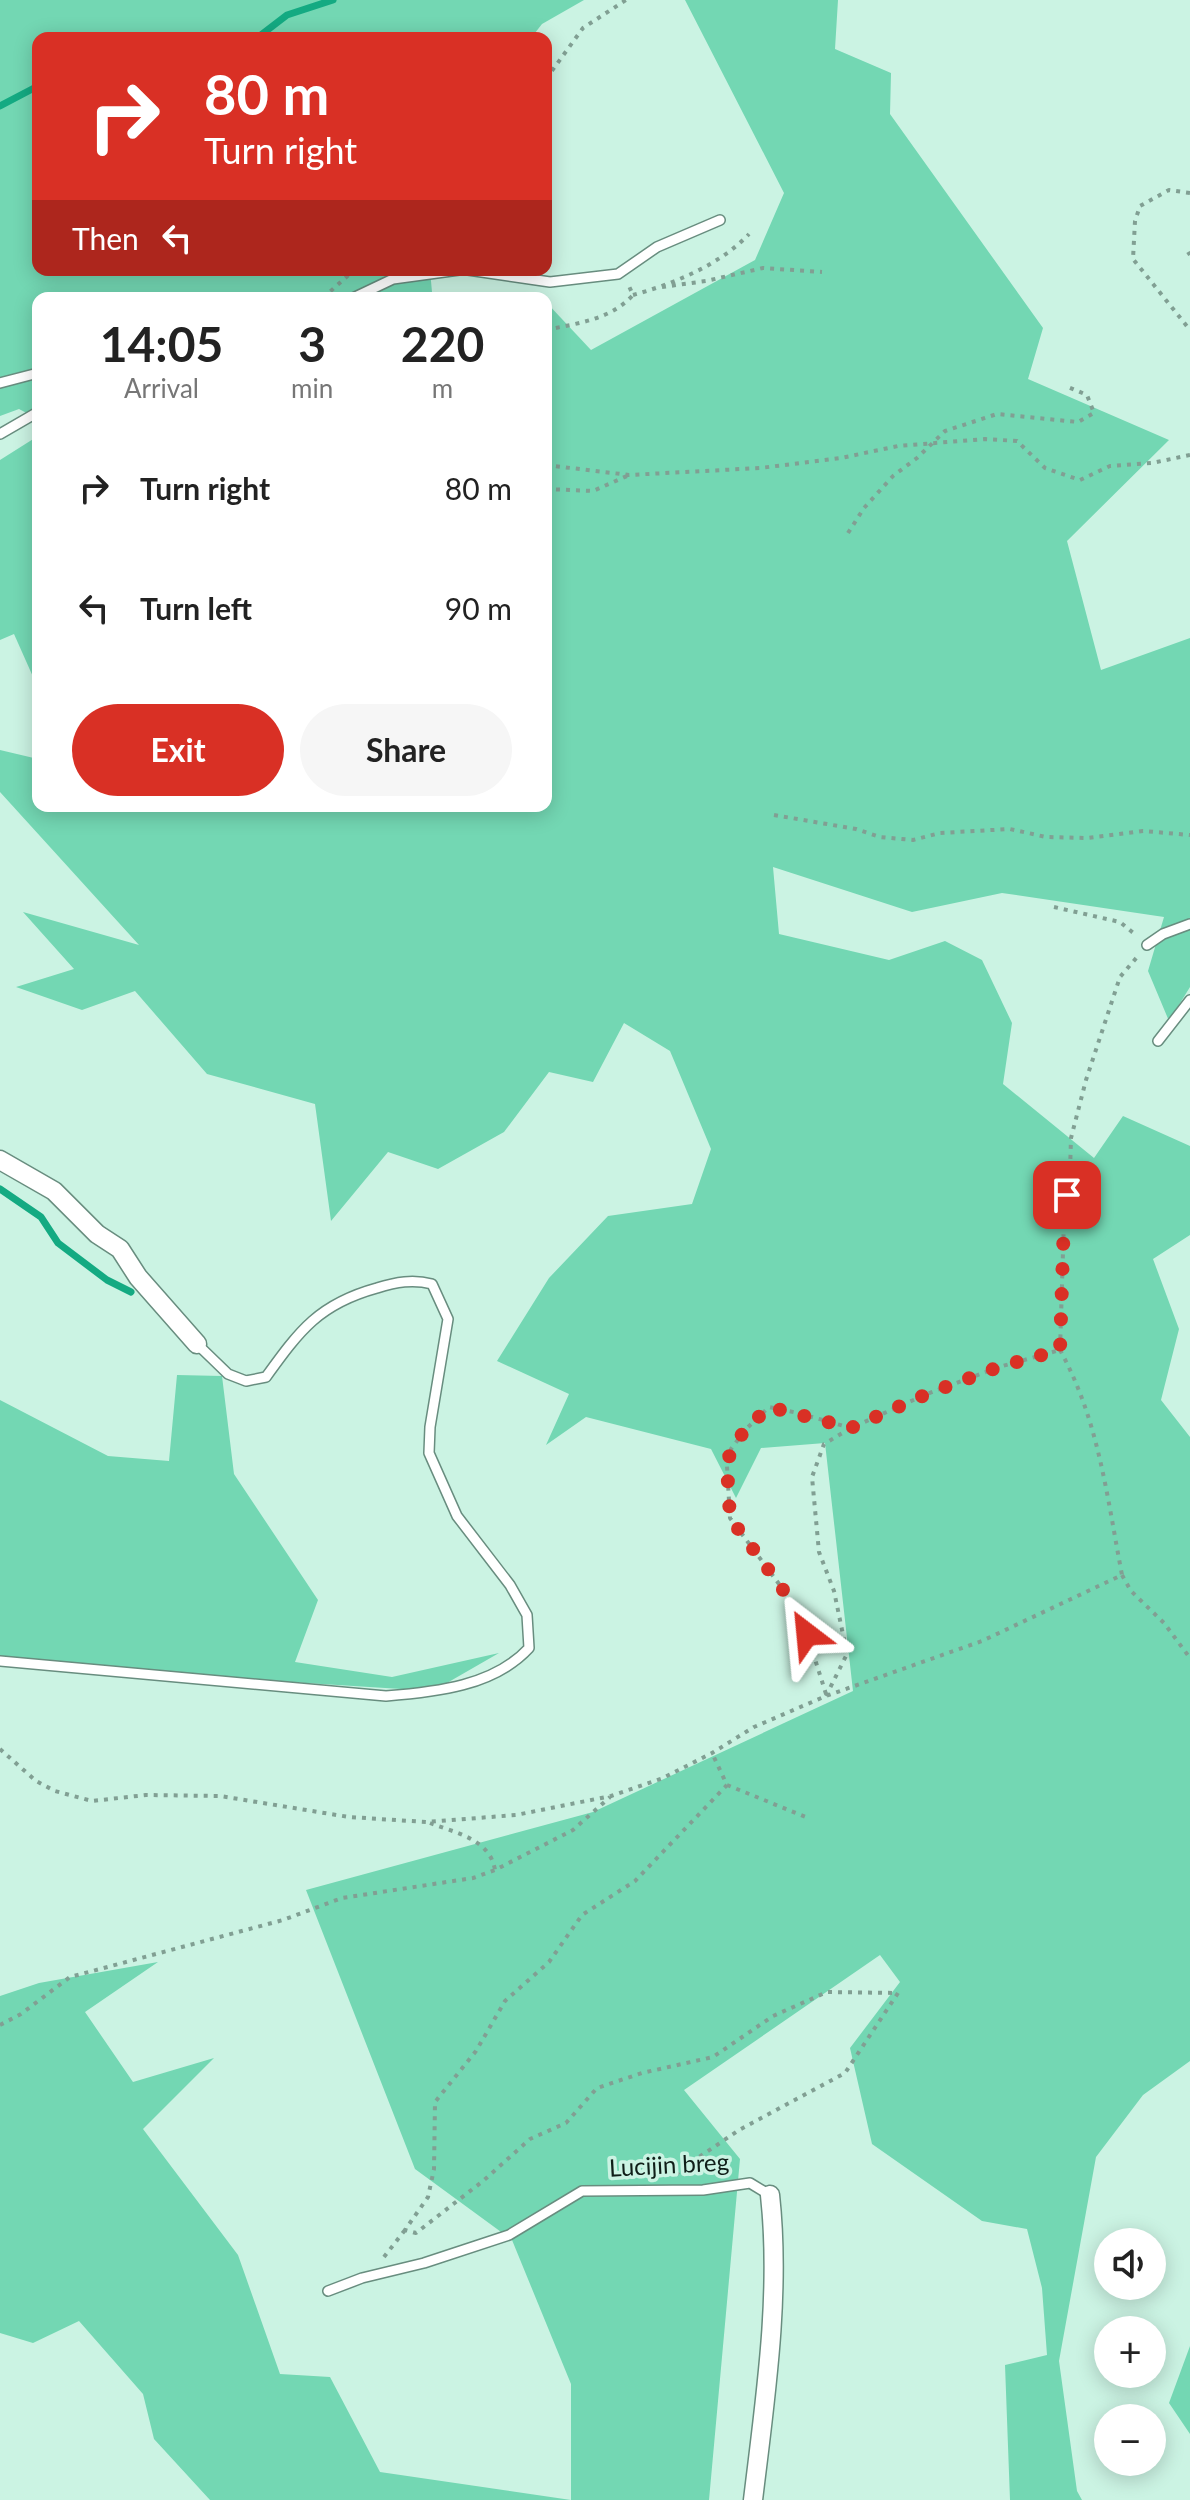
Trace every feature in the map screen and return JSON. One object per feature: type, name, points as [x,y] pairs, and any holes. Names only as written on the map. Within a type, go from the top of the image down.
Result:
[{"type":"street","points":[[0,1160],[54,1191],[97,1234],[120,1249],[138,1277],[197,1344]]},
{"type":"street","name":"Lucijin breg","points":[[753,2500],[767,2376],[775,2235],[770,2195]]},
{"type":"lane","points":[[509,276],[550,282],[618,274],[657,247],[720,220]]},
{"type":"lane","points":[[366,292],[393,279],[415,276]]},
{"type":"lane","points":[[0,383],[32,375]]},
{"type":"lane","points":[[0,434],[32,415]]},
{"type":"lane","points":[[1147,945],[1163,934],[1190,924]]},
{"type":"lane","points":[[1158,1041],[1190,1000]]},
{"type":"lane","points":[[0,1661],[386,1696],[434,1692],[482,1678],[515,1664],[529,1648],[527,1615],[510,1585],[457,1516],[429,1453],[430,1427],[448,1319],[432,1284],[414,1280],[349,1295],[323,1310],[294,1338],[266,1377],[246,1381],[228,1374],[197,1344]]},
{"type":"lane","name":"Lucijin breg","points":[[328,2291],[509,2235],[582,2191],[703,2190],[750,2183],[770,2195]]},
{"type":"path","points":[[552,71],[583,28],[626,0]]},
{"type":"path","points":[[1190,193],[1169,190],[1140,206],[1135,221],[1133,259],[1190,330]]},
{"type":"path","points":[[662,287],[734,250],[749,234]]},
{"type":"path","points":[[552,329],[604,317],[621,308],[633,295],[662,287],[763,268],[822,272]]},
{"type":"path","points":[[618,274],[629,284],[633,295]]},
{"type":"path","points":[[330,292],[347,276]]},
{"type":"path","points":[[848,533],[864,508],[893,476],[945,431],[997,414],[1078,422],[1094,413],[1087,395],[1068,387]]},
{"type":"path","points":[[552,466],[629,475],[760,468],[841,458],[898,446],[985,439],[1017,441],[1045,468],[1080,480],[1110,466],[1152,463],[1190,455]]},
{"type":"path","points":[[552,489],[593,491],[629,475]]},
{"type":"path","points":[[774,815],[856,829],[880,837],[913,840],[940,833],[1010,829],[1046,837],[1088,838],[1143,831],[1190,835]]},
{"type":"path","points":[[1054,907],[1120,922],[1147,945],[1120,977],[1071,1138],[1064,1219],[1060,1350],[1078,1382],[1100,1454],[1122,1575],[1131,1591],[1164,1623],[1190,1658]]},
{"type":"path","points":[[826,1696],[847,1654],[834,1591],[819,1552],[812,1477],[824,1444],[851,1428],[927,1394],[999,1367],[1060,1350]]},
{"type":"path","points":[[826,1696],[807,1634],[782,1588],[730,1518],[727,1466],[731,1449],[769,1407],[851,1428]]},
{"type":"path","points":[[0,1749],[36,1781],[55,1791],[92,1801],[146,1795],[220,1796],[349,1817],[426,1822],[516,1815],[611,1796],[663,1778],[754,1727],[826,1696],[982,1641],[1122,1575]]},
{"type":"path","points":[[712,1753],[727,1785],[806,1817]]},
{"type":"path","points":[[665,2191],[680,2170],[717,2144],[845,2073],[898,1993],[827,1992],[773,2016],[713,2057],[642,2073],[597,2088],[566,2123],[530,2139],[483,2181],[416,2233],[405,2230],[428,2197],[434,2169],[435,2102],[476,2051],[505,2001],[549,1962],[582,1915],[635,1881],[727,1785]]},
{"type":"path","points":[[0,2025],[21,2014],[70,1977],[283,1920],[342,1898],[473,1878],[495,1870],[573,1830],[611,1796]]},
{"type":"path","points":[[426,1822],[482,1844],[493,1858],[495,1870]]},
{"type":"green space","points":[[0,0],[584,0],[542,24],[536,32],[32,32],[32,276],[431,276],[432,292],[32,292],[32,416],[19,409],[0,416]]},
{"type":"green space","points":[[685,0],[838,0],[835,49],[891,73],[890,114],[1043,328],[1028,379],[1169,440],[1067,541],[1101,670],[1190,638],[1190,987],[1169,1021],[1148,971],[1164,917],[1002,893],[912,912],[773,867],[779,934],[889,960],[945,941],[982,960],[1012,1023],[1003,1084],[1094,1158],[1123,1116],[1190,1146],[1190,1235],[1153,1259],[1179,1329],[1161,1400],[1190,1437],[1190,2061],[1143,2095],[1096,2157],[1059,2361],[1077,2491],[1082,2500],[1010,2500],[1005,2365],[1047,2355],[1042,2288],[1027,2229],[982,2221],[872,2144],[850,2048],[900,1982],[880,1955],[684,2090],[740,2159],[709,2500],[571,2500],[571,2384],[512,2240],[415,2169],[306,1890],[593,1812],[853,1691],[825,1443],[761,1448],[736,1498],[711,1449],[586,1417],[546,1445],[569,1394],[497,1361],[549,1278],[608,1216],[692,1204],[711,1149],[670,1051],[624,1023],[593,1082],[549,1072],[504,1132],[438,1169],[388,1152],[331,1221],[315,1104],[207,1074],[135,991],[82,1010],[16,987],[74,969],[23,912],[139,945],[0,792],[0,750],[32,758],[32,812],[552,812],[552,308],[591,350],[755,260],[784,193]]},
{"type":"green space","points":[[32,440],[32,674],[14,634],[0,640],[0,460]]},
{"type":"green space","points":[[177,1375],[222,1376],[234,1474],[318,1600],[295,1662],[392,1677],[499,1653],[433,1691],[0,1664],[0,1400],[108,1456],[169,1461]]},
{"type":"green space","points":[[158,1962],[85,2012],[133,2082],[214,2058],[143,2129],[238,2255],[280,2374],[330,2377],[380,2472],[571,2500],[210,2500],[154,2439],[143,2394],[79,2321],[33,2343],[0,2333],[0,1996],[39,1983]]},
{"type":"green space","points":[[1190,2346],[1190,2434],[1169,2403]]},
{"type":"waterway","points":[[265,32],[287,15],[333,0]]},
{"type":"waterway","points":[[0,106],[32,89]]},
{"type":"waterway","points":[[0,1189],[41,1217],[58,1243],[107,1280],[131,1292]]},
{"type":"route","points":[[807,1634],[782,1588],[730,1518],[727,1466],[731,1449],[769,1407],[851,1428],[927,1394],[999,1367],[1060,1350],[1067,1195]]}]
